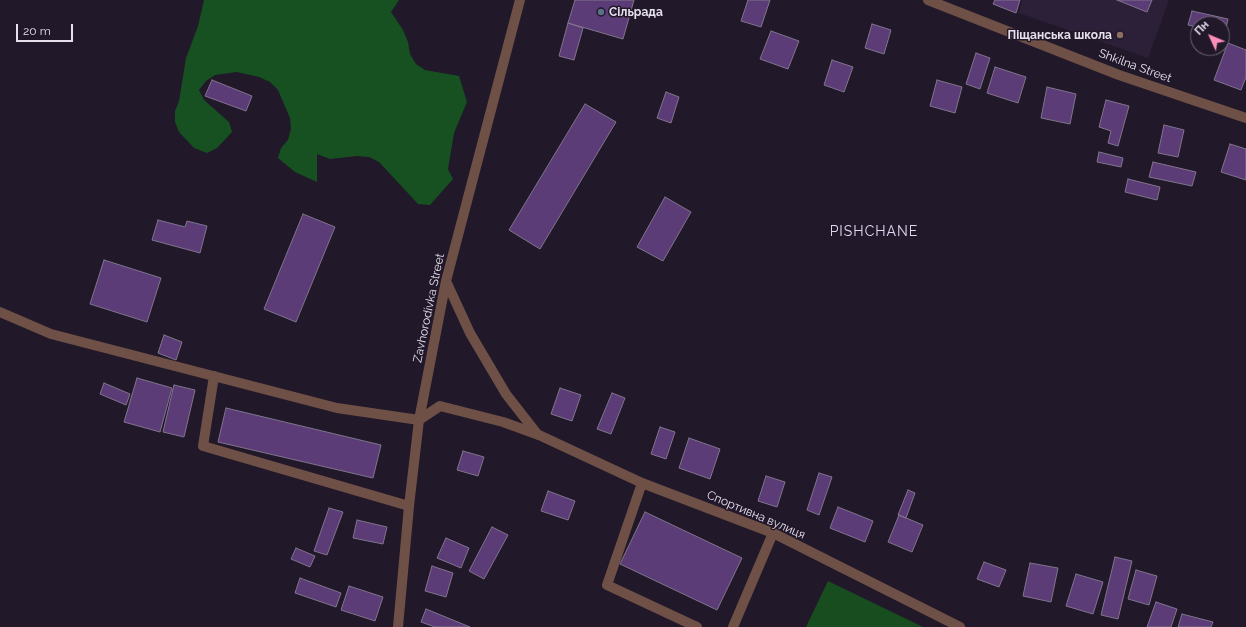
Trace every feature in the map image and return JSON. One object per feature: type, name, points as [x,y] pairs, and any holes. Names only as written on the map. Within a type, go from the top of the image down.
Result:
[{"type":"street","name":"Zavhorodivka Street","points":[[398,627],[409,506],[419,420],[446,281],[520,0]]},
{"type":"street","name":"Shkilna Street","points":[[928,0],[1118,75],[1246,118]]},
{"type":"street","points":[[446,281],[470,333],[506,394],[539,435]]},
{"type":"street","points":[[0,312],[51,334],[336,408],[419,420]]},
{"type":"street","points":[[214,376],[204,446],[409,506]]},
{"type":"street","name":"Спортивна вулиця","points":[[419,420],[440,406],[503,422],[539,435],[642,483],[773,533],[960,627]]},
{"type":"street","points":[[642,483],[607,585],[697,627]]},
{"type":"street","points":[[733,627],[773,533]]},
{"type":"shaded area","name":"Піщанська школа","points":[[1022,0],[1169,0],[1148,58],[1019,13]]},
{"type":"green space","points":[[204,0],[399,0],[391,12],[403,30],[408,42],[410,54],[416,64],[425,70],[459,76],[467,102],[454,133],[448,169],[453,179],[430,205],[418,204],[379,162],[369,157],[357,156],[330,159],[317,154],[317,182],[295,172],[278,158],[281,148],[288,140],[291,129],[290,118],[278,90],[270,82],[259,77],[237,72],[215,75],[206,81],[199,90],[204,100],[229,122],[232,132],[217,148],[207,153],[194,148],[179,132],[175,122],[175,111],[179,101],[186,58],[198,26]]},
{"type":"green space","points":[[828,581],[923,627],[806,627]]},
{"type":"building","name":"Сільрада","points":[[575,0],[634,0],[623,39],[568,23]]},
{"type":"building","points":[[748,0],[770,0],[761,27],[741,21]]},
{"type":"building","points":[[995,0],[1020,0],[1016,13],[993,4]]},
{"type":"building","points":[[1117,0],[1152,0],[1147,12]]},
{"type":"building","points":[[1192,11],[1214,16],[1191,16]]},
{"type":"building","points":[[568,23],[583,28],[574,60],[559,56]]},
{"type":"building","points":[[872,24],[891,30],[884,54],[865,48]]},
{"type":"building","points":[[771,31],[799,41],[788,69],[760,59]]},
{"type":"building","points":[[1230,44],[1246,50],[1246,77],[1241,90],[1214,80],[1223,56],[1230,56]]},
{"type":"building","points":[[976,53],[990,58],[980,89],[966,84]]},
{"type":"building","points":[[832,60],[853,67],[844,92],[824,85]]},
{"type":"building","points":[[995,67],[1026,77],[1018,103],[987,93]]},
{"type":"building","points":[[212,80],[252,96],[246,111],[205,96]]},
{"type":"building","points":[[937,80],[962,87],[955,113],[930,106]]},
{"type":"building","points":[[1047,87],[1076,94],[1070,124],[1041,118]]},
{"type":"building","points":[[666,92],[679,97],[671,123],[657,118]]},
{"type":"building","points":[[1106,100],[1129,106],[1118,146],[1108,143],[1111,131],[1099,127]]},
{"type":"building","points":[[585,104],[616,122],[540,249],[509,230]]},
{"type":"building","points":[[1164,125],[1184,130],[1178,157],[1158,153]]},
{"type":"building","points":[[1230,144],[1246,149],[1246,180],[1221,172]]},
{"type":"building","points":[[1099,152],[1123,158],[1121,167],[1097,162]]},
{"type":"building","points":[[1153,162],[1196,172],[1192,186],[1149,177]]},
{"type":"building","points":[[1128,179],[1160,187],[1157,200],[1125,192]]},
{"type":"building","points":[[665,197],[691,212],[663,261],[637,247]]},
{"type":"building","points":[[303,214],[335,227],[296,322],[264,309]]},
{"type":"building","points":[[158,220],[185,227],[187,221],[207,226],[200,253],[152,240]]},
{"type":"building","points":[[104,260],[161,278],[147,322],[90,304]]},
{"type":"building","points":[[164,335],[182,342],[176,360],[158,353]]},
{"type":"building","points":[[137,378],[172,388],[160,432],[124,422]]},
{"type":"building","points":[[104,383],[130,394],[126,405],[100,394]]},
{"type":"building","points":[[174,385],[195,390],[184,437],[163,432]]},
{"type":"building","points":[[560,388],[581,395],[572,421],[551,414]]},
{"type":"building","points":[[612,393],[625,398],[611,434],[597,429]]},
{"type":"building","points":[[226,408],[381,445],[373,478],[218,442]]},
{"type":"building","points":[[660,427],[675,432],[666,459],[651,454]]},
{"type":"building","points":[[689,438],[720,449],[710,479],[679,468]]},
{"type":"building","points":[[463,451],[484,457],[478,476],[457,470]]},
{"type":"building","points":[[819,473],[832,477],[819,515],[807,510]]},
{"type":"building","points":[[766,476],[785,482],[777,507],[758,501]]},
{"type":"building","points":[[908,490],[915,493],[906,518],[898,515]]},
{"type":"building","points":[[548,491],[575,501],[568,520],[541,511]]},
{"type":"building","points":[[838,507],[873,521],[865,542],[830,528]]},
{"type":"building","points":[[329,508],[343,512],[327,555],[314,551]]},
{"type":"building","points":[[645,512],[742,558],[717,610],[620,564]]},
{"type":"building","points":[[899,515],[923,525],[912,552],[888,542]]},
{"type":"building","points":[[357,520],[387,527],[383,544],[353,538]]},
{"type":"building","points":[[492,527],[508,535],[484,579],[469,571]]},
{"type":"building","points":[[446,538],[469,548],[461,568],[437,558]]},
{"type":"building","points":[[296,548],[315,556],[310,567],[291,559]]},
{"type":"building","points":[[1115,557],[1132,561],[1118,619],[1101,615]]},
{"type":"building","points":[[984,562],[1006,570],[999,587],[977,579]]},
{"type":"building","points":[[1030,563],[1058,568],[1051,602],[1023,596]]},
{"type":"building","points":[[432,566],[453,573],[446,597],[425,591]]},
{"type":"building","points":[[1136,570],[1157,576],[1149,605],[1128,599]]},
{"type":"building","points":[[1076,574],[1103,582],[1093,614],[1066,606]]},
{"type":"building","points":[[300,578],[341,593],[336,607],[295,593]]},
{"type":"building","points":[[349,586],[383,597],[375,621],[341,610]]},
{"type":"building","points":[[1156,602],[1177,609],[1171,627],[1147,627]]},
{"type":"building","points":[[426,609],[470,627],[435,627],[421,622]]},
{"type":"building","points":[[1182,614],[1213,622],[1211,627],[1178,627]]},
{"type":"place","name":"Сільрада","points":[[601,12]]},
{"type":"place","name":"Піщанська школа","points":[[1120,35]]},
{"type":"district","name":"PISHCHANE","points":[[874,232]]}]
